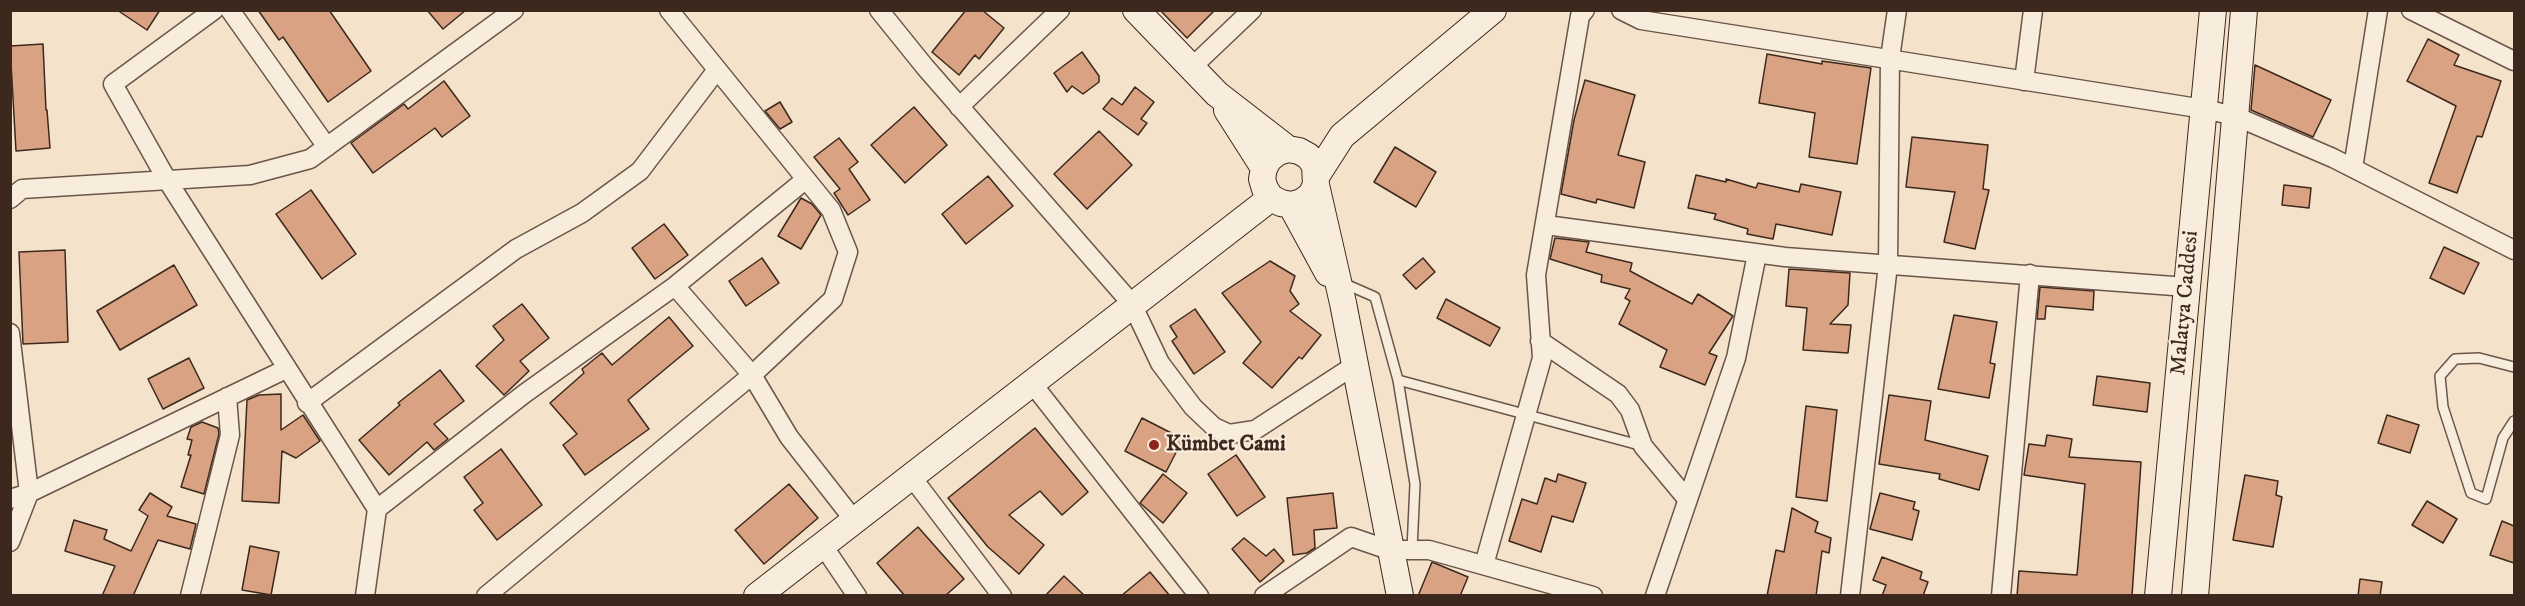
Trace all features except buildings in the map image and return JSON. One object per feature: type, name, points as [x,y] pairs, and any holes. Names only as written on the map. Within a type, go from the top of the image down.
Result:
[{"type":"street","points":[[213,10],[113,84],[167,180],[377,509],[365,596]]},
{"type":"street","points":[[230,10],[327,147]]},
{"type":"street","points":[[10,199],[22,189],[250,175],[310,159],[514,10]]},
{"type":"street","points":[[486,596],[752,375],[833,299],[848,252],[831,210],[716,71],[669,10]]},
{"type":"street","points":[[879,10],[959,107],[1132,304],[1167,372],[1193,407],[1214,427],[1229,434],[1255,430],[1355,365]]},
{"type":"street","points":[[959,107],[1060,10]]},
{"type":"street","points":[[1136,10],[1217,94],[1294,150],[1308,156],[1315,165],[1355,365],[1401,550],[1400,596]]},
{"type":"street","points":[[1191,68],[1252,10]]},
{"type":"street","points":[[1272,187],[1302,202],[1311,195],[1342,136],[1494,10]]},
{"type":"street","points":[[1484,565],[1542,358],[1536,275],[1580,16],[1585,10]]},
{"type":"street","points":[[1621,10],[1638,15],[2235,116],[2353,168],[2514,250]]},
{"type":"street","points":[[1850,596],[1888,265],[1890,58],[1897,10]]},
{"type":"street","points":[[2025,81],[2033,10]]},
{"type":"street","name":"Malatya Caddesi","points":[[2158,596],[2213,10]]},
{"type":"street","points":[[2195,596],[2244,10]]},
{"type":"street","points":[[2353,168],[2378,10]]},
{"type":"street","points":[[2411,10],[2514,61]]},
{"type":"street","points":[[308,403],[516,249],[582,213],[640,171],[716,71]]},
{"type":"street","points":[[1217,94],[1272,187],[1341,292]]},
{"type":"street","points":[[1272,187],[1269,159],[1278,152],[1294,150],[1342,136]]},
{"type":"street","points":[[377,509],[524,394],[675,286],[805,180]]},
{"type":"street","points":[[757,596],[1231,226],[1272,187]]},
{"type":"street","points":[[1546,225],[1757,254],[2187,287]]},
{"type":"street","points":[[1655,596],[1736,358],[1757,254]]},
{"type":"street","points":[[2001,596],[2031,274]]},
{"type":"street","points":[[675,286],[752,375],[789,436],[854,520]]},
{"type":"street","points":[[10,333],[29,493],[10,542]]},
{"type":"street","points":[[1540,341],[1618,394],[1630,411],[1642,447],[1688,499]]},
{"type":"street","points":[[10,499],[29,493],[286,369]]},
{"type":"street","points":[[1031,382],[1199,596]]},
{"type":"street","points":[[190,596],[230,435],[227,397]]},
{"type":"street","points":[[911,476],[1002,596]]},
{"type":"street","points":[[1264,596],[1351,537],[1401,550],[1429,550],[1593,596]]},
{"type":"street","points":[[822,544],[857,596]]},
{"type":"lane","points":[[1341,292],[1375,297],[1398,380],[1415,483],[1401,550]]},
{"type":"lane","points":[[2514,367],[2479,358],[2455,359],[2440,376],[2443,407],[2471,493],[2486,499],[2503,438],[2514,421]]},
{"type":"lane","points":[[1398,380],[1642,447]]},
{"type":"place","name":"Kümbet Cami","points":[[1154,445]]}]
